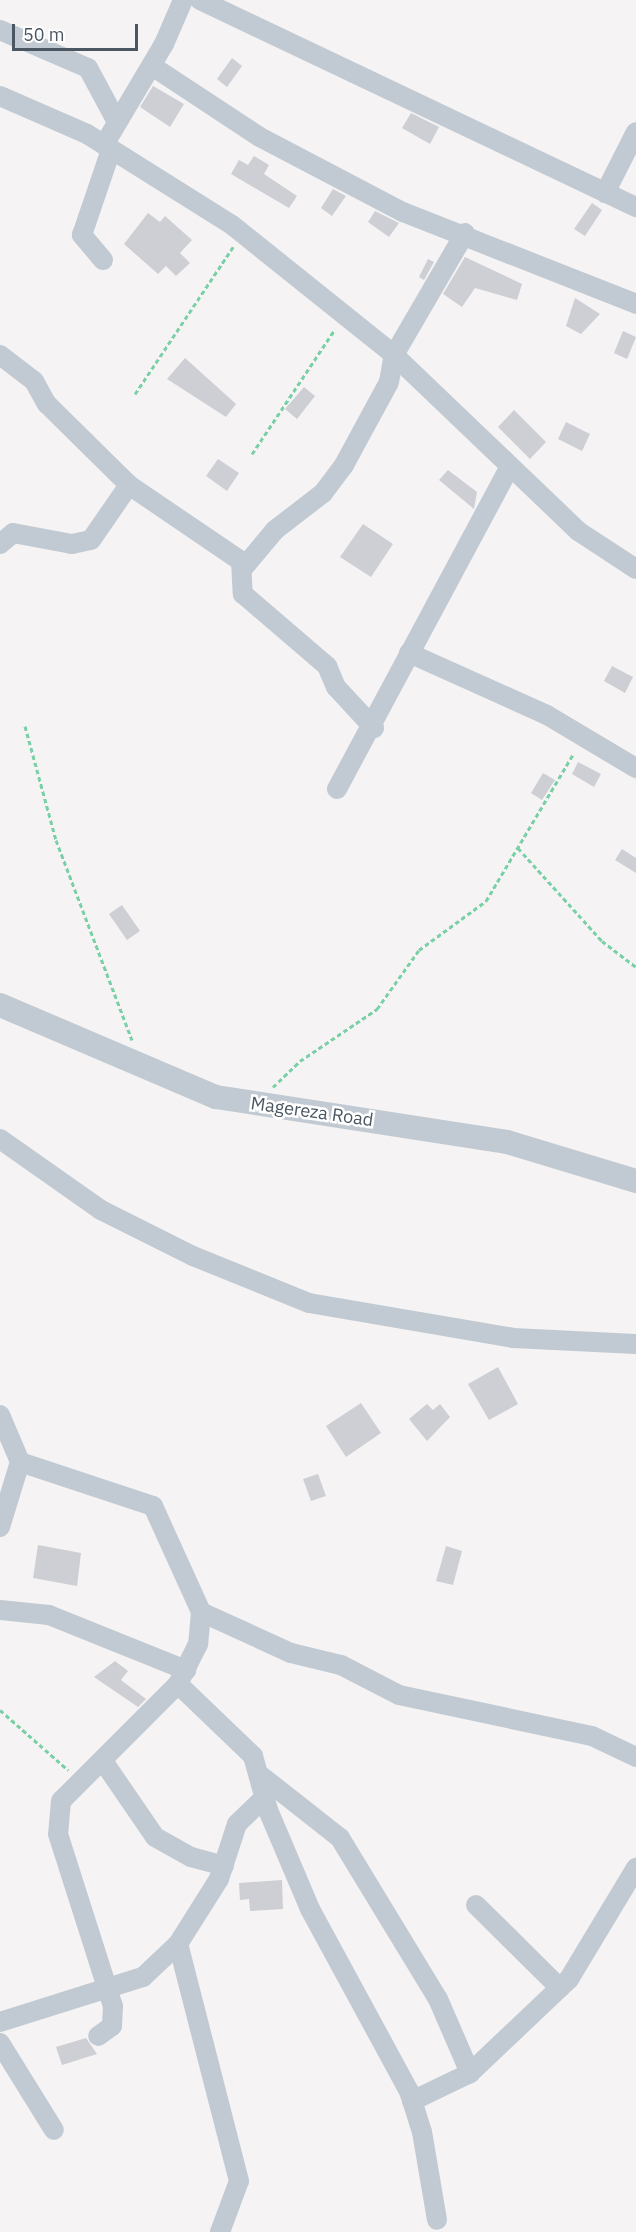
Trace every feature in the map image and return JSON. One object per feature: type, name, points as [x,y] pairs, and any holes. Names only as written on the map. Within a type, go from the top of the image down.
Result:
[{"type":"street","points":[[103,260],[82,235],[107,147],[117,122],[152,66],[183,0]]},
{"type":"street","points":[[200,0],[636,207]]},
{"type":"street","points":[[0,30],[88,68],[117,122]]},
{"type":"street","points":[[152,66],[258,136],[403,212],[465,232],[636,304]]},
{"type":"street","points":[[4,101],[107,147],[239,232],[394,355],[509,468],[578,531],[636,569]]},
{"type":"street","points":[[605,193],[636,132]]},
{"type":"street","points":[[374,728],[336,687],[327,666],[243,594],[244,567],[275,530],[323,494],[344,465],[389,382],[394,355],[465,232]]},
{"type":"street","points":[[0,355],[37,384],[47,404],[129,485],[244,567]]},
{"type":"street","points":[[336,789],[374,728],[409,653],[509,468]]},
{"type":"street","points":[[0,544],[13,533],[72,544],[91,540],[129,485]]},
{"type":"street","points":[[409,653],[585,736],[636,768]]},
{"type":"street","name":"Magereza Road","points":[[0,1005],[141,1061],[216,1097],[507,1142],[636,1181]]},
{"type":"street","points":[[0,1139],[102,1210],[193,1256],[309,1302],[513,1338],[636,1344]]},
{"type":"street","points":[[0,1415],[20,1462],[0,1527]]},
{"type":"street","points":[[20,1462],[153,1506],[201,1612],[198,1644],[182,1677],[103,1761],[61,1801],[58,1834],[109,1987],[114,2022],[98,2036]]},
{"type":"street","points":[[0,1610],[49,1615],[182,1677],[241,1742],[260,1776],[265,1797],[310,1909],[412,2101],[437,2220]]},
{"type":"street","points":[[201,1612],[291,1653],[341,1665],[399,1695],[592,1736],[636,1756]]},
{"type":"street","points":[[103,1761],[159,1841],[224,1866]]},
{"type":"street","points":[[260,1776],[340,1838],[438,1999],[470,2073]]},
{"type":"street","points":[[0,2022],[149,1974],[178,1944],[224,1866],[237,1824],[265,1797]]},
{"type":"street","points":[[412,2101],[470,2073],[560,1988],[636,1868]]},
{"type":"street","points":[[476,1905],[560,1988]]},
{"type":"street","points":[[178,1944],[239,2181],[220,2232]]},
{"type":"street","points":[[0,2043],[54,2130]]},
{"type":"path","points":[[135,394],[239,232]]},
{"type":"path","points":[[252,454],[344,315]]},
{"type":"path","points":[[25,726],[56,840],[141,1061]]},
{"type":"path","points":[[256,1105],[300,1061],[377,1010],[418,950],[486,901],[585,736]]},
{"type":"path","points":[[518,848],[602,941],[636,967]]},
{"type":"path","points":[[0,1710],[79,1783]]},
{"type":"building","points":[[232,58],[242,66],[227,87],[217,79]]},
{"type":"building","points":[[153,86],[184,104],[170,127],[140,107]]},
{"type":"building","points":[[411,113],[439,127],[430,144],[402,128]]},
{"type":"building","points":[[254,156],[269,165],[264,174],[297,196],[289,208],[231,174],[239,160],[248,165]]},
{"type":"building","points":[[333,189],[346,196],[332,216],[321,208]]},
{"type":"building","points":[[592,203],[602,210],[585,236],[574,229]]},
{"type":"building","points":[[375,211],[399,223],[389,237],[368,222]]},
{"type":"building","points":[[148,213],[160,222],[165,216],[192,240],[180,253],[190,263],[176,276],[166,266],[158,274],[124,244]]},
{"type":"building","points":[[465,257],[522,284],[517,300],[475,288],[462,307],[443,294]]},
{"type":"building","points":[[428,259],[434,262],[424,280],[419,277]]},
{"type":"building","points":[[575,298],[600,314],[581,334],[566,326]]},
{"type":"building","points":[[623,331],[636,337],[627,359],[614,353]]},
{"type":"building","points":[[185,358],[236,404],[226,417],[167,379]]},
{"type":"building","points":[[304,387],[315,396],[297,419],[285,409]]},
{"type":"building","points":[[514,410],[546,442],[530,459],[498,427]]},
{"type":"building","points":[[566,422],[590,434],[582,451],[558,439]]},
{"type":"building","points":[[218,459],[239,473],[227,491],[206,476]]},
{"type":"building","points":[[448,470],[477,492],[474,509],[439,480]]},
{"type":"building","points":[[363,524],[393,544],[371,577],[340,557]]},
{"type":"building","points":[[612,666],[633,677],[625,693],[604,681]]},
{"type":"building","points":[[578,762],[601,774],[594,787],[572,774]]},
{"type":"building","points":[[543,773],[555,780],[542,800],[531,793]]},
{"type":"building","points":[[622,849],[636,858],[636,873],[615,860]]},
{"type":"building","points":[[122,905],[140,931],[127,940],[109,914]]},
{"type":"building","points":[[498,1367],[518,1404],[489,1420],[468,1384]]},
{"type":"building","points":[[361,1403],[381,1433],[346,1457],[326,1426]]},
{"type":"building","points":[[427,1404],[433,1410],[440,1404],[450,1417],[427,1441],[409,1419]]},
{"type":"building","points":[[318,1474],[326,1496],[311,1501],[303,1479]]},
{"type":"building","points":[[38,1545],[81,1553],[77,1586],[33,1578]]},
{"type":"building","points":[[446,1546],[462,1551],[453,1585],[436,1581]]},
{"type":"building","points":[[115,1661],[128,1671],[121,1680],[146,1699],[138,1707],[94,1677]]},
{"type":"building","points":[[282,1880],[283,1909],[250,1911],[249,1899],[240,1900],[239,1883]]},
{"type":"building","points":[[86,2038],[97,2054],[62,2065],[56,2047]]}]
